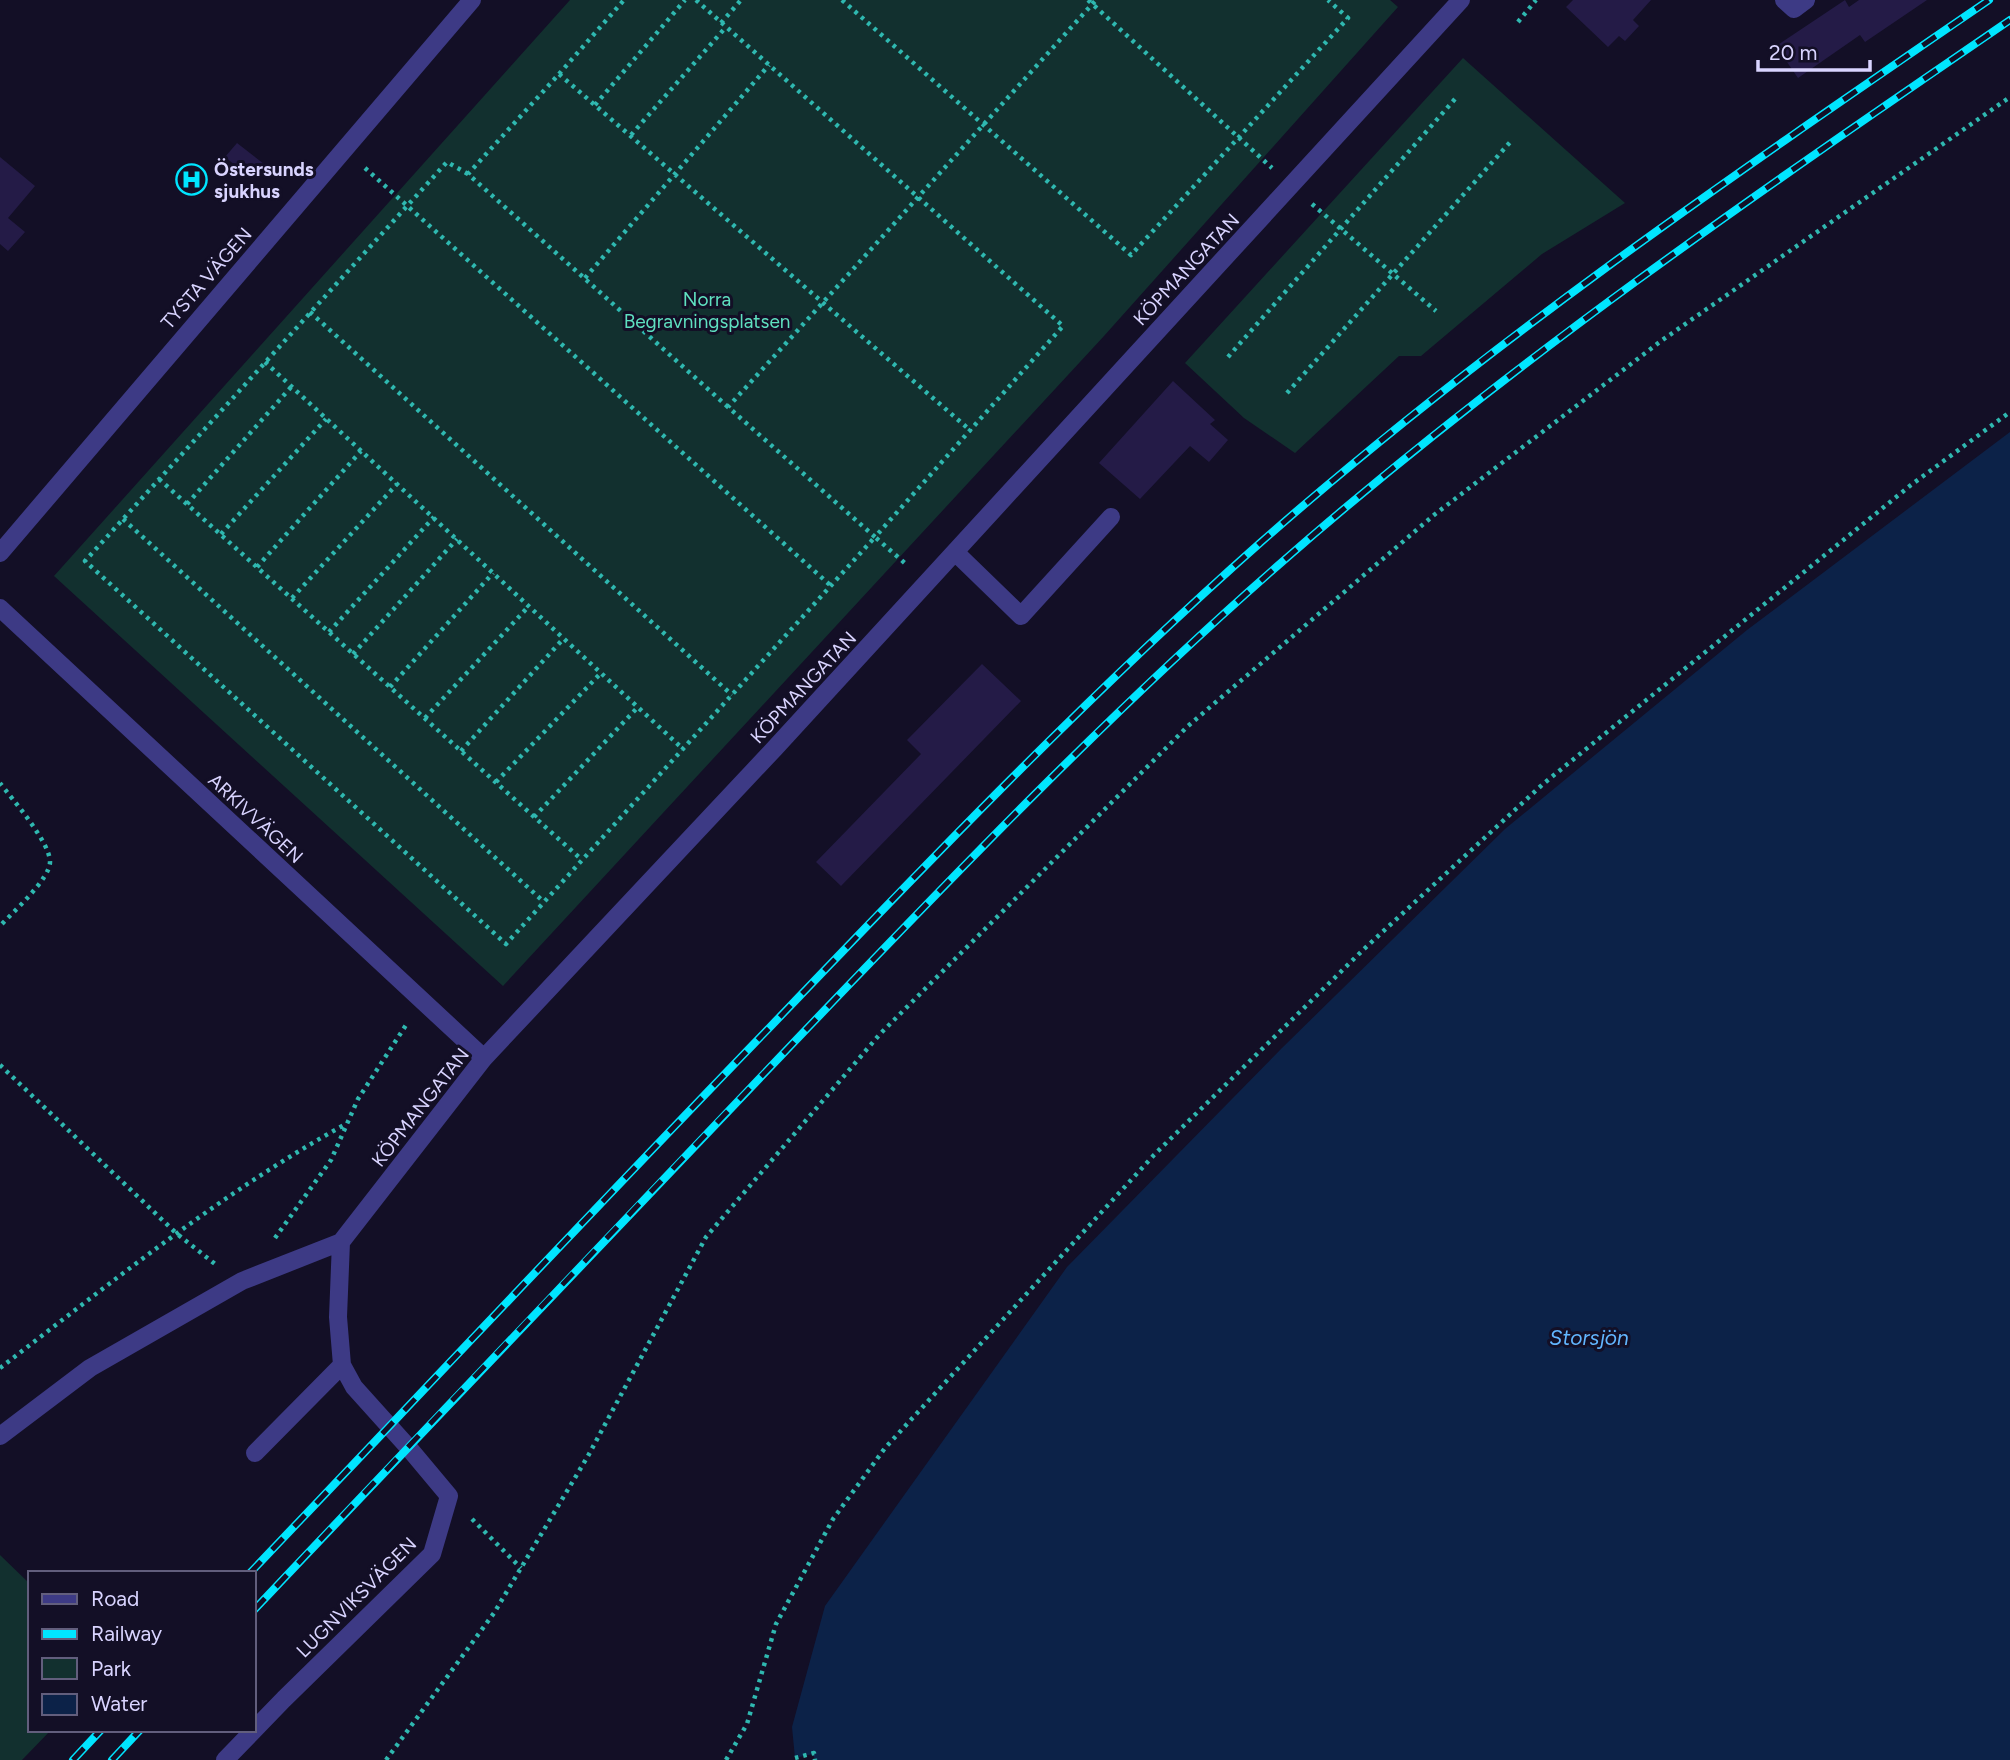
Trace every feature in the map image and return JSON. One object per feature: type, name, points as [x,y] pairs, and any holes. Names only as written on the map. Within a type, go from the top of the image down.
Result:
[{"type":"street","name":"TYSTA VÄGEN","points":[[0,553],[472,0]]},
{"type":"street","name":"KÖPMANGATAN","points":[[341,1242],[484,1058],[955,552],[1461,0]]},
{"type":"street","points":[[1784,0],[1794,9],[1806,0]]},
{"type":"street","points":[[955,552],[1021,616],[1111,517]]},
{"type":"street","name":"ARKIVVÄGEN","points":[[0,608],[484,1058]]},
{"type":"street","points":[[0,1436],[90,1368],[242,1280],[341,1242],[338,1317],[342,1365],[354,1387],[449,1496]]},
{"type":"street","points":[[255,1452],[342,1365]]},
{"type":"street","name":"LUGNVIKSVÄGEN","points":[[256,1728],[432,1554],[449,1496]]},
{"type":"street","name":"LUGNVIKSVÄGEN","points":[[225,1760],[252,1732]]},
{"type":"path","points":[[468,174],[624,0]]},
{"type":"path","points":[[596,105],[685,0]]},
{"type":"path","points":[[696,0],[1063,326],[971,431],[875,537],[830,585],[506,944],[85,561],[447,162],[468,174],[728,407],[875,537],[927,582]]},
{"type":"path","points":[[721,23],[741,0]]},
{"type":"path","points":[[842,0],[1131,256],[1348,18],[1328,0]]},
{"type":"path","points":[[1518,22],[1536,0]]},
{"type":"path","points":[[728,407],[1092,1],[1291,186],[1436,311]]},
{"type":"path","points":[[631,135],[726,27]]},
{"type":"path","points":[[585,278],[769,65]]},
{"type":"path","points":[[559,74],[971,431]]},
{"type":"path","points":[[387,1760],[494,1613],[588,1456],[706,1237],[880,1034],[1188,726],[1434,515],[1650,349],[2010,97]]},
{"type":"path","points":[[1228,357],[1455,99]]},
{"type":"path","points":[[1287,393],[1512,139]]},
{"type":"path","points":[[344,149],[830,585]]},
{"type":"path","points":[[310,312],[732,695]]},
{"type":"path","points":[[265,362],[683,749]]},
{"type":"path","points":[[187,503],[292,386]]},
{"type":"path","points":[[726,1760],[747,1724],[776,1624],[833,1520],[885,1448],[1154,1154],[1364,949],[1543,784],[1911,485],[2010,412]]},
{"type":"path","points":[[221,534],[327,418]]},
{"type":"path","points":[[257,567],[361,451]]},
{"type":"path","points":[[159,479],[582,860]]},
{"type":"path","points":[[292,598],[397,484]]},
{"type":"path","points":[[329,632],[434,517]]},
{"type":"path","points":[[123,519],[544,902]]},
{"type":"path","points":[[353,654],[457,539]]},
{"type":"path","points":[[390,687],[494,573]]},
{"type":"path","points":[[425,718],[529,606]]},
{"type":"path","points":[[461,751],[564,638]]},
{"type":"path","points":[[496,782],[601,673]]},
{"type":"path","points":[[534,817],[638,707]]},
{"type":"path","points":[[0,783],[34,828],[51,863],[45,876],[0,926]]},
{"type":"path","points":[[0,1065],[176,1233],[206,1259],[242,1280],[300,1206],[331,1160],[359,1099],[399,1034],[424,1002]]},
{"type":"path","points":[[0,1368],[176,1233],[292,1154],[346,1124]]},
{"type":"path","points":[[449,1496],[521,1568]]},
{"type":"path","points":[[794,1758],[814,1754],[815,1760]]},
{"type":"green space","name":"Norra Begravningsplatsen","points":[[570,0],[1390,0],[1398,7],[1104,336],[503,986],[54,576]]},
{"type":"green space","points":[[1463,58],[1625,203],[1542,254],[1421,356],[1399,356],[1295,453],[1244,418],[1185,363]]},
{"type":"green space","points":[[0,1555],[28,1582],[28,1732],[49,1732],[22,1760],[0,1760]]},
{"type":"water","name":"Storsjön","points":[[2010,432],[2010,1760],[815,1760],[813,1754],[795,1758],[792,1727],[825,1606],[1067,1267],[1281,1049],[1505,829],[1747,630]]},
{"type":"building","points":[[1573,0],[1651,0],[1633,20],[1639,26],[1625,41],[1619,36],[1608,47],[1566,7]]},
{"type":"building","points":[[1845,0],[1849,7],[1859,0],[1927,0],[1865,42],[1860,35],[1798,78],[1776,46]]},
{"type":"building","points":[[237,143],[264,164],[252,179],[225,157]]},
{"type":"building","points":[[0,157],[35,186],[8,218],[25,232],[8,251],[0,244]]},
{"type":"building","points":[[1173,381],[1215,420],[1210,424],[1228,440],[1209,462],[1190,446],[1140,499],[1099,463]]},
{"type":"building","points":[[982,664],[1021,701],[841,886],[816,862],[921,754],[907,740]]},
{"type":"railway","points":[[252,1571],[891,901],[1133,659],[1260,543],[1435,397],[1616,260],[1989,0]]},
{"type":"railway","points":[[256,1608],[915,916],[1156,676],[1282,562],[1368,488],[1457,417],[1638,280],[2010,20]]},
{"type":"railway","points":[[73,1760],[99,1732]]},
{"type":"railway","points":[[112,1760],[138,1732]]},
{"type":"place","name":"Östersunds sjukhus","points":[[191,180]]}]
